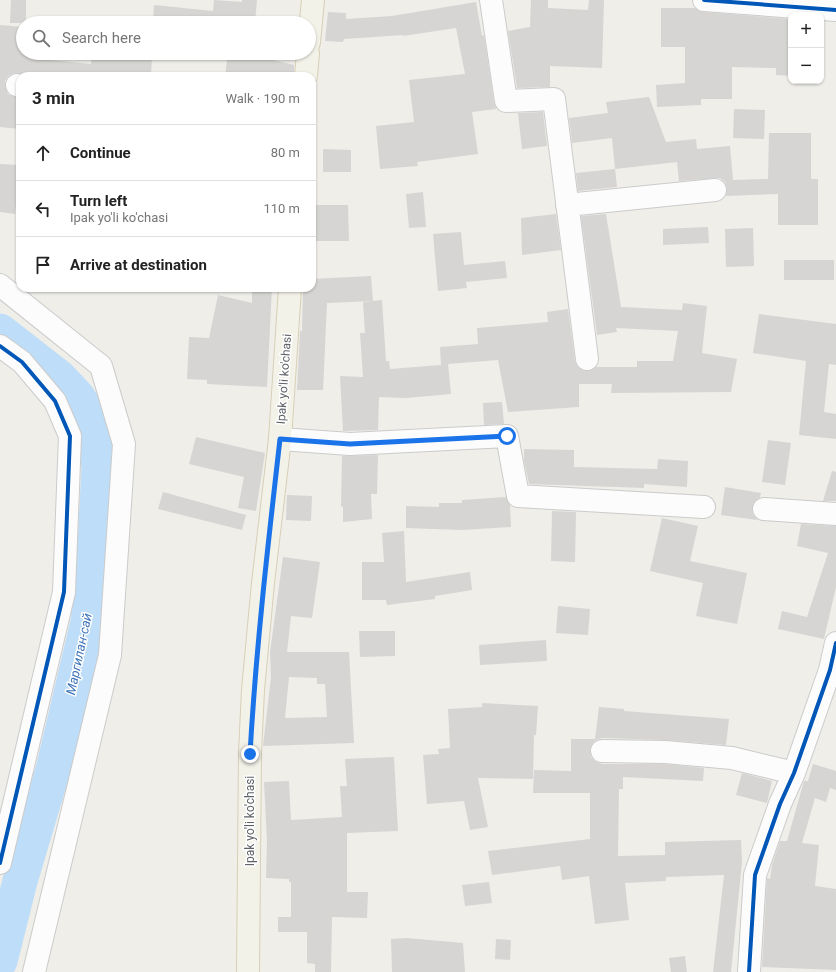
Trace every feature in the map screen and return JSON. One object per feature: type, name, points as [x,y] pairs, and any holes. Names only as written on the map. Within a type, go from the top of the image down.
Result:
[{"type":"main road","points":[[311,16],[313,0]]},
{"type":"main road","points":[[306,72],[307,60]]},
{"type":"main road","name":"Ipak yo'li ko'chasi","points":[[248,972],[250,754],[253,690],[263,583],[280,439],[290,292]]},
{"type":"street","points":[[491,0],[506,102],[554,99],[587,359]]},
{"type":"street","points":[[704,0],[836,10]]},
{"type":"street","points":[[567,205],[715,190]]},
{"type":"street","points":[[0,285],[101,366],[124,444],[110,655],[34,972]]},
{"type":"street","points":[[0,346],[22,362],[55,401],[70,436],[64,592],[0,863]]},
{"type":"street","points":[[280,439],[350,444],[507,436],[518,496],[704,507]]},
{"type":"street","points":[[764,509],[836,514]]},
{"type":"street","points":[[749,972],[755,875],[780,804],[794,773],[833,671],[836,643]]},
{"type":"street","points":[[602,751],[665,752],[732,758],[794,773]]},
{"type":"building","points":[[11,0],[26,0],[26,16],[16,16],[16,23],[10,23]]},
{"type":"building","points":[[214,0],[242,2],[242,0],[257,0],[256,16],[153,16],[154,5],[213,11]]},
{"type":"building","points":[[531,0],[548,0],[548,8],[588,10],[589,0],[604,0],[602,68],[550,66],[550,87],[517,88],[508,31],[530,27]]},
{"type":"building","points":[[476,2],[482,36],[484,35],[496,109],[472,112],[478,154],[417,162],[418,166],[380,169],[376,126],[414,122],[409,80],[465,74],[456,28],[403,36],[344,39],[343,42],[325,41],[328,12],[346,13],[346,19],[392,16]]},
{"type":"building","points":[[661,8],[695,8],[703,12],[788,19],[788,76],[776,75],[776,68],[732,67],[732,99],[701,99],[701,105],[657,107],[656,85],[685,83],[685,47],[661,47]]},
{"type":"building","points":[[0,25],[16,26],[16,60],[52,60],[91,64],[91,60],[152,60],[151,72],[16,72],[16,73],[8,76],[5,81],[5,87],[8,94],[16,97],[16,129],[0,127]]},
{"type":"building","points":[[227,60],[274,60],[294,65],[294,72],[226,72]]},
{"type":"building","points":[[649,97],[666,142],[696,139],[697,149],[730,146],[733,180],[768,179],[769,133],[811,133],[811,179],[818,179],[818,225],[778,225],[778,194],[726,196],[727,188],[725,182],[720,178],[679,181],[677,162],[615,169],[612,138],[572,143],[569,118],[608,113],[606,102]]},
{"type":"building","points":[[734,109],[765,110],[764,139],[733,138]]},
{"type":"building","points":[[543,112],[547,146],[522,149],[518,113]]},
{"type":"building","points":[[323,149],[351,150],[351,172],[323,172]]},
{"type":"building","points":[[0,164],[16,165],[15,214],[0,212]]},
{"type":"building","points":[[615,169],[617,187],[578,191],[576,173]]},
{"type":"building","points":[[423,192],[426,227],[409,228],[406,194]]},
{"type":"building","points":[[316,205],[348,205],[349,241],[316,241]]},
{"type":"building","points":[[556,214],[561,250],[522,255],[521,218]]},
{"type":"building","points":[[606,214],[621,307],[682,310],[683,303],[707,306],[702,353],[737,359],[731,392],[611,393],[612,384],[579,384],[579,407],[508,412],[498,360],[448,364],[451,394],[407,398],[379,397],[378,430],[343,431],[340,376],[363,377],[360,333],[365,333],[363,302],[372,301],[327,303],[323,390],[297,390],[300,331],[302,331],[303,292],[316,292],[316,279],[371,276],[373,301],[382,300],[386,361],[389,361],[390,369],[441,365],[440,347],[478,344],[477,328],[548,322],[547,312],[568,309],[575,361],[577,366],[582,370],[589,371],[596,367],[637,367],[637,361],[673,361],[678,331],[616,328],[617,332],[597,335],[581,216]]},
{"type":"building","points":[[708,227],[709,243],[663,245],[663,229]]},
{"type":"building","points":[[753,228],[754,266],[726,267],[725,229]]},
{"type":"building","points":[[461,232],[464,265],[505,261],[507,278],[466,282],[467,288],[438,291],[433,234]]},
{"type":"building","points":[[784,260],[834,260],[834,280],[784,280]]},
{"type":"building","points":[[252,292],[272,292],[267,387],[207,384],[207,380],[187,379],[189,337],[209,338],[218,295],[252,303]]},
{"type":"building","points":[[759,314],[836,324],[836,365],[829,364],[824,412],[836,414],[836,439],[799,435],[806,361],[753,353]]},
{"type":"building","points":[[502,402],[504,424],[484,425],[483,403]]},
{"type":"building","points":[[196,437],[265,453],[256,511],[238,508],[244,477],[189,464]]},
{"type":"building","points":[[768,440],[791,443],[785,485],[762,482]]},
{"type":"building","points":[[524,449],[574,450],[574,467],[657,469],[658,459],[688,461],[687,487],[644,484],[644,488],[529,484],[524,461]]},
{"type":"building","points":[[378,455],[377,494],[371,494],[372,519],[343,522],[343,507],[341,506],[342,456]]},
{"type":"building","points":[[832,471],[836,472],[836,501],[823,501]]},
{"type":"building","points":[[725,487],[761,493],[760,497],[754,502],[752,508],[753,514],[757,520],[721,515]]},
{"type":"building","points":[[163,492],[246,515],[242,530],[158,509]]},
{"type":"building","points":[[287,495],[312,496],[311,521],[286,520]]},
{"type":"building","points":[[506,497],[510,505],[511,527],[462,530],[406,528],[406,506],[439,507],[439,503],[462,503],[462,500]]},
{"type":"building","points":[[552,511],[576,512],[575,562],[551,561]]},
{"type":"building","points":[[662,518],[698,526],[690,561],[747,573],[737,624],[696,616],[703,583],[650,571]]},
{"type":"building","points":[[801,524],[836,526],[836,587],[824,639],[778,629],[782,611],[807,617],[828,553],[797,546]]},
{"type":"building","points":[[404,531],[406,582],[470,572],[472,590],[435,596],[435,599],[387,605],[386,600],[362,600],[362,562],[384,562],[382,533]]},
{"type":"building","points":[[283,557],[320,562],[312,618],[291,616],[287,652],[349,652],[354,743],[263,746],[271,677],[270,652]],"holes":[[[289,677],[317,678],[317,684],[325,684],[327,717],[285,718]]]},
{"type":"building","points":[[558,606],[590,609],[588,635],[556,633]]},
{"type":"building","points":[[359,631],[395,631],[395,656],[360,657]]},
{"type":"building","points":[[546,640],[547,661],[480,665],[479,645]]},
{"type":"building","points":[[482,703],[538,706],[536,735],[534,735],[533,779],[478,778],[488,827],[470,830],[464,801],[427,804],[423,755],[439,754],[438,749],[450,748],[448,709],[482,707]]},
{"type":"building","points":[[599,707],[624,709],[624,711],[729,719],[726,745],[665,740],[602,738],[596,740],[592,744],[590,751],[591,757],[595,761],[602,764],[664,764],[704,768],[703,781],[623,777],[623,789],[619,789],[618,856],[665,855],[665,842],[741,840],[742,862],[731,972],[713,972],[724,875],[666,877],[666,881],[625,883],[629,920],[595,924],[589,876],[562,880],[560,866],[492,875],[488,851],[590,839],[590,793],[533,793],[534,770],[571,771],[571,739],[595,739]]},
{"type":"building","points":[[394,757],[398,831],[347,833],[347,892],[368,892],[367,918],[332,917],[331,972],[315,972],[315,964],[307,963],[307,932],[278,932],[278,917],[291,917],[291,882],[289,882],[289,879],[266,878],[267,841],[264,782],[289,781],[291,820],[342,817],[340,786],[347,786],[345,759]]},
{"type":"building","points":[[813,764],[836,771],[836,790],[830,788],[826,802],[815,798],[802,843],[819,845],[815,886],[836,889],[836,970],[762,967],[767,878],[770,879],[772,865],[780,841],[787,841],[804,781],[808,781]]},
{"type":"building","points":[[742,773],[772,781],[767,803],[736,795]]},
{"type":"building","points":[[489,882],[492,903],[465,906],[462,885]]},
{"type":"building","points":[[407,938],[463,943],[465,972],[392,972],[391,939]]},
{"type":"building","points":[[496,939],[511,940],[510,960],[495,959]]},
{"type":"building","points":[[685,956],[687,972],[671,972],[669,958]]},
{"type":"waterway","name":"Маргилан-сай","points":[[0,331],[59,377],[77,396],[91,417],[99,467],[95,544],[88,622],[53,770],[20,881],[0,961]]},
{"type":"cycle path","points":[[704,0],[836,10]]},
{"type":"cycle path","points":[[0,346],[22,362],[55,401],[70,436],[64,592],[0,863]]},
{"type":"cycle path","points":[[749,972],[755,875],[780,804],[794,773],[830,670],[836,643]]},
{"type":"route","points":[[250,754],[253,690],[263,583],[280,439],[350,444],[507,436]]}]
